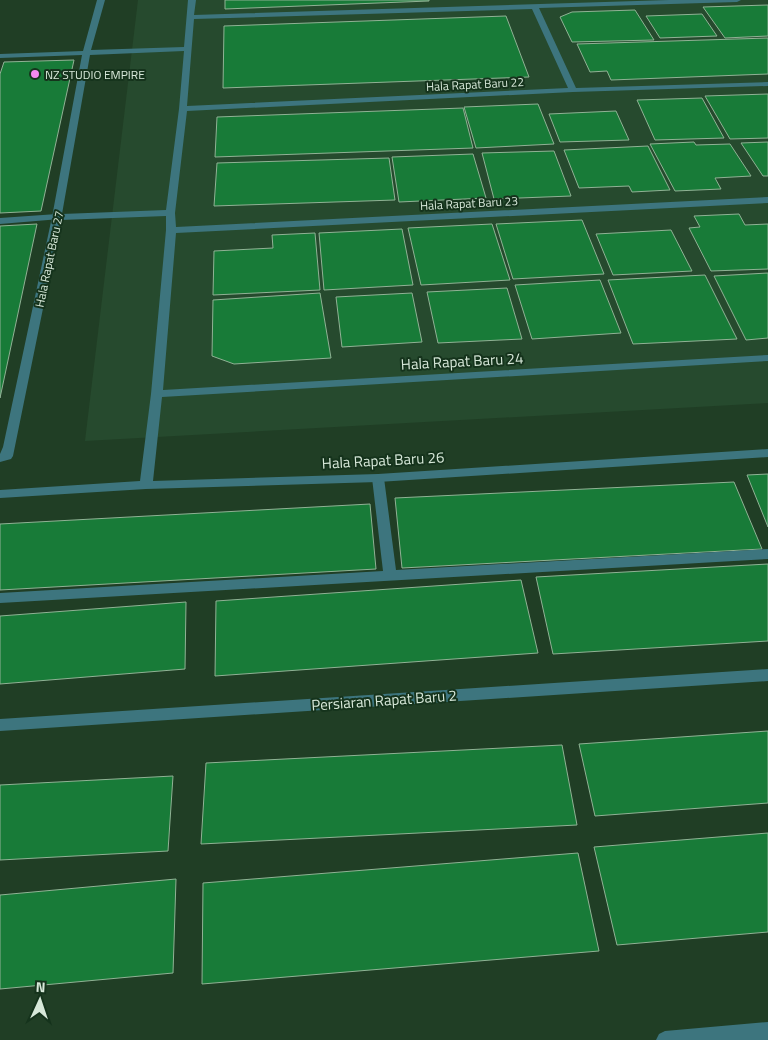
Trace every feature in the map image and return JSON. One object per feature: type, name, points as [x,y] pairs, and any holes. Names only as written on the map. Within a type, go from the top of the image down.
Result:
[{"type":"street","name":"Hala Rapat Baru 27","points":[[0,458],[7,456],[10,447],[57,217],[86,54],[100,0]]},
{"type":"street","points":[[146,485],[157,394],[170,213],[192,0]]},
{"type":"street","points":[[191,17],[737,0]]},
{"type":"street","points":[[535,7],[573,90]]},
{"type":"street","points":[[0,56],[188,49]]},
{"type":"street","name":"Hala Rapat Baru 22","points":[[182,108],[573,90],[768,84]]},
{"type":"street","name":"Hala Rapat Baru 23","points":[[170,230],[768,200]]},
{"type":"street","points":[[0,221],[170,213]]},
{"type":"street","name":"Hala Rapat Baru 24","points":[[157,394],[768,358]]},
{"type":"street","name":"Hala Rapat Baru 26","points":[[0,494],[146,485],[378,478],[768,453]]},
{"type":"street","points":[[378,478],[390,576]]},
{"type":"street","points":[[0,598],[768,554]]},
{"type":"street","name":"Persiaran Rapat Baru 2","points":[[0,725],[768,676]]},
{"type":"street","points":[[665,1040],[768,1031]]},
{"type":"shaded area","points":[[138,0],[768,0],[768,403],[85,441]]},
{"type":"building","points":[[225,0],[429,0],[429,1],[225,9]]},
{"type":"building","points":[[768,5],[768,36],[725,38],[703,7]]},
{"type":"building","points":[[635,10],[654,40],[572,42],[560,17],[572,12]]},
{"type":"building","points":[[702,14],[717,36],[660,38],[646,16]]},
{"type":"building","points":[[506,16],[529,77],[223,88],[224,26]]},
{"type":"building","points":[[768,38],[768,74],[611,80],[607,71],[590,72],[577,44]]},
{"type":"building","points":[[74,60],[41,211],[0,213],[0,74],[4,62]]},
{"type":"building","points":[[768,94],[768,138],[730,139],[705,96]]},
{"type":"building","points":[[702,98],[724,138],[655,140],[637,100]]},
{"type":"building","points":[[538,104],[554,144],[476,148],[464,107]]},
{"type":"building","points":[[463,108],[473,148],[215,157],[217,117]]},
{"type":"building","points":[[616,111],[629,140],[560,142],[549,114]]},
{"type":"building","points":[[694,142],[696,145],[730,144],[751,176],[715,178],[721,189],[675,191],[650,144]]},
{"type":"building","points":[[768,142],[768,176],[763,176],[741,143]]},
{"type":"building","points":[[648,146],[670,190],[632,192],[629,186],[579,188],[564,150]]},
{"type":"building","points":[[554,151],[571,196],[494,199],[482,153]]},
{"type":"building","points":[[473,154],[486,198],[399,202],[392,157]]},
{"type":"building","points":[[389,158],[395,200],[214,206],[217,163]]},
{"type":"building","points":[[739,214],[745,225],[768,224],[768,269],[711,271],[689,228],[700,227],[694,216]]},
{"type":"building","points":[[582,220],[604,274],[513,279],[496,224]]},
{"type":"building","points":[[37,224],[0,398],[0,226]]},
{"type":"building","points":[[492,224],[510,280],[421,285],[408,228]]},
{"type":"building","points":[[402,229],[413,285],[324,290],[319,233]]},
{"type":"building","points":[[671,230],[692,271],[613,275],[596,234]]},
{"type":"building","points":[[315,233],[320,290],[213,295],[214,251],[273,248],[272,235]]},
{"type":"building","points":[[768,273],[768,338],[746,340],[714,276]]},
{"type":"building","points":[[705,275],[737,339],[633,344],[608,280]]},
{"type":"building","points":[[600,280],[621,333],[532,339],[515,285]]},
{"type":"building","points":[[507,288],[522,339],[438,343],[427,292]]},
{"type":"building","points":[[320,293],[331,358],[234,364],[212,356],[213,300]]},
{"type":"building","points":[[412,293],[422,342],[342,347],[336,297]]},
{"type":"building","points":[[768,474],[768,527],[747,475]]},
{"type":"building","points":[[734,482],[762,549],[402,568],[395,498]]},
{"type":"building","points":[[370,504],[376,569],[0,590],[0,524]]},
{"type":"building","points":[[768,564],[768,641],[553,654],[536,577]]},
{"type":"building","points":[[521,580],[538,653],[215,676],[216,601]]},
{"type":"building","points":[[186,602],[185,669],[0,684],[0,616]]},
{"type":"building","points":[[768,731],[768,803],[595,816],[579,744]]},
{"type":"building","points":[[562,745],[577,825],[201,844],[206,763]]},
{"type":"building","points":[[173,776],[168,851],[0,860],[0,785]]},
{"type":"building","points":[[768,833],[768,932],[617,945],[594,847]]},
{"type":"building","points":[[578,853],[599,951],[202,984],[203,883]]},
{"type":"building","points":[[176,879],[173,973],[0,989],[0,895]]},
{"type":"place","name":"NZ STUDIO EMPIRE","points":[[35,74]]}]
